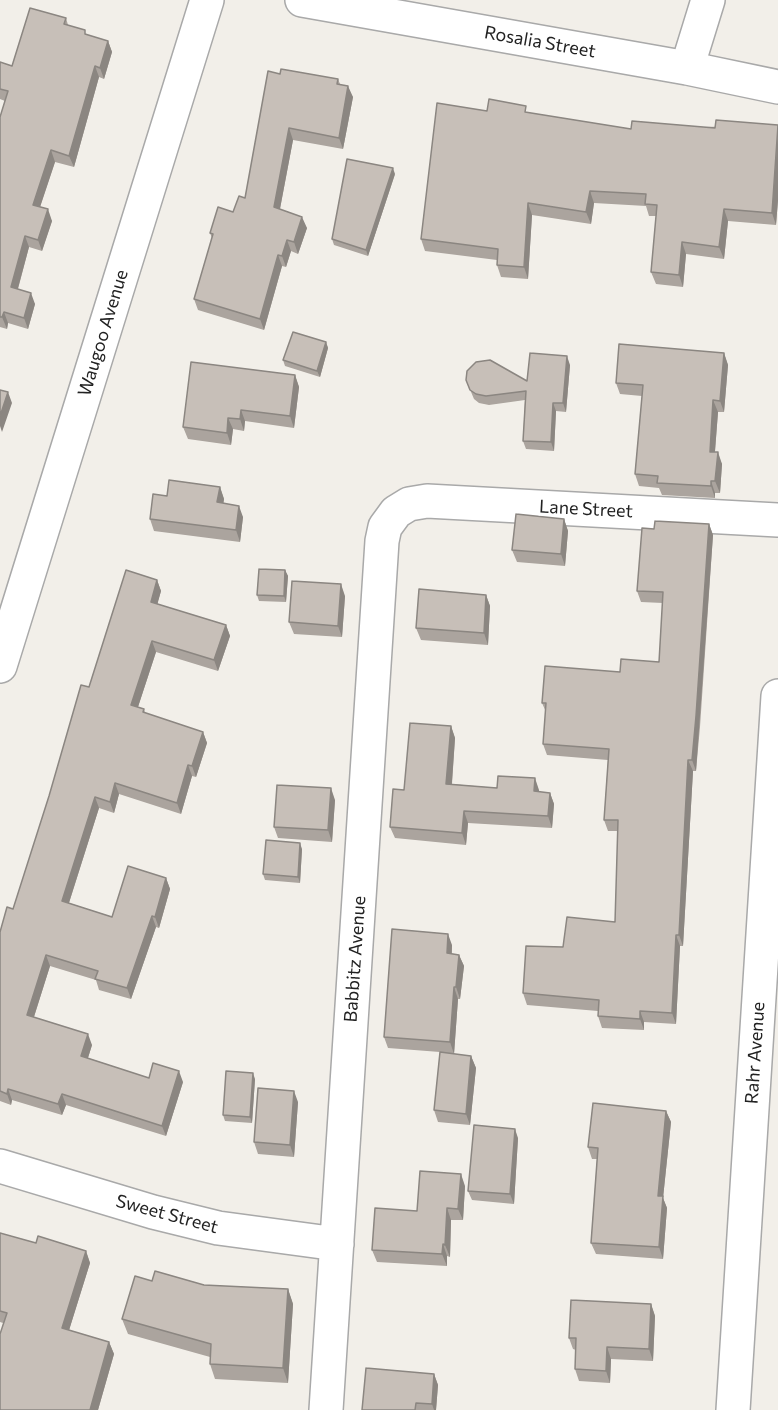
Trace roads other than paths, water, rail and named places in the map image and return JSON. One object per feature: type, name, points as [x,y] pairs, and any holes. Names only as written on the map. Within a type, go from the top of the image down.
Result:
[{"type":"street","name":"Waugoo Avenue","points":[[0,666],[207,0]]},
{"type":"street","name":"Rosalia Street","points":[[302,0],[687,68],[778,87]]},
{"type":"street","points":[[687,68],[708,0]]},
{"type":"street","name":"Lane Street","points":[[396,512],[410,504],[427,501],[778,520]]},
{"type":"street","name":"Babbitz Avenue","points":[[326,1410],[382,541],[385,527],[396,512]]},
{"type":"street","name":"Rahr Avenue","points":[[733,1410],[778,696]]},
{"type":"street","name":"Sweet Street","points":[[0,1166],[153,1212],[218,1228],[337,1244]]}]
